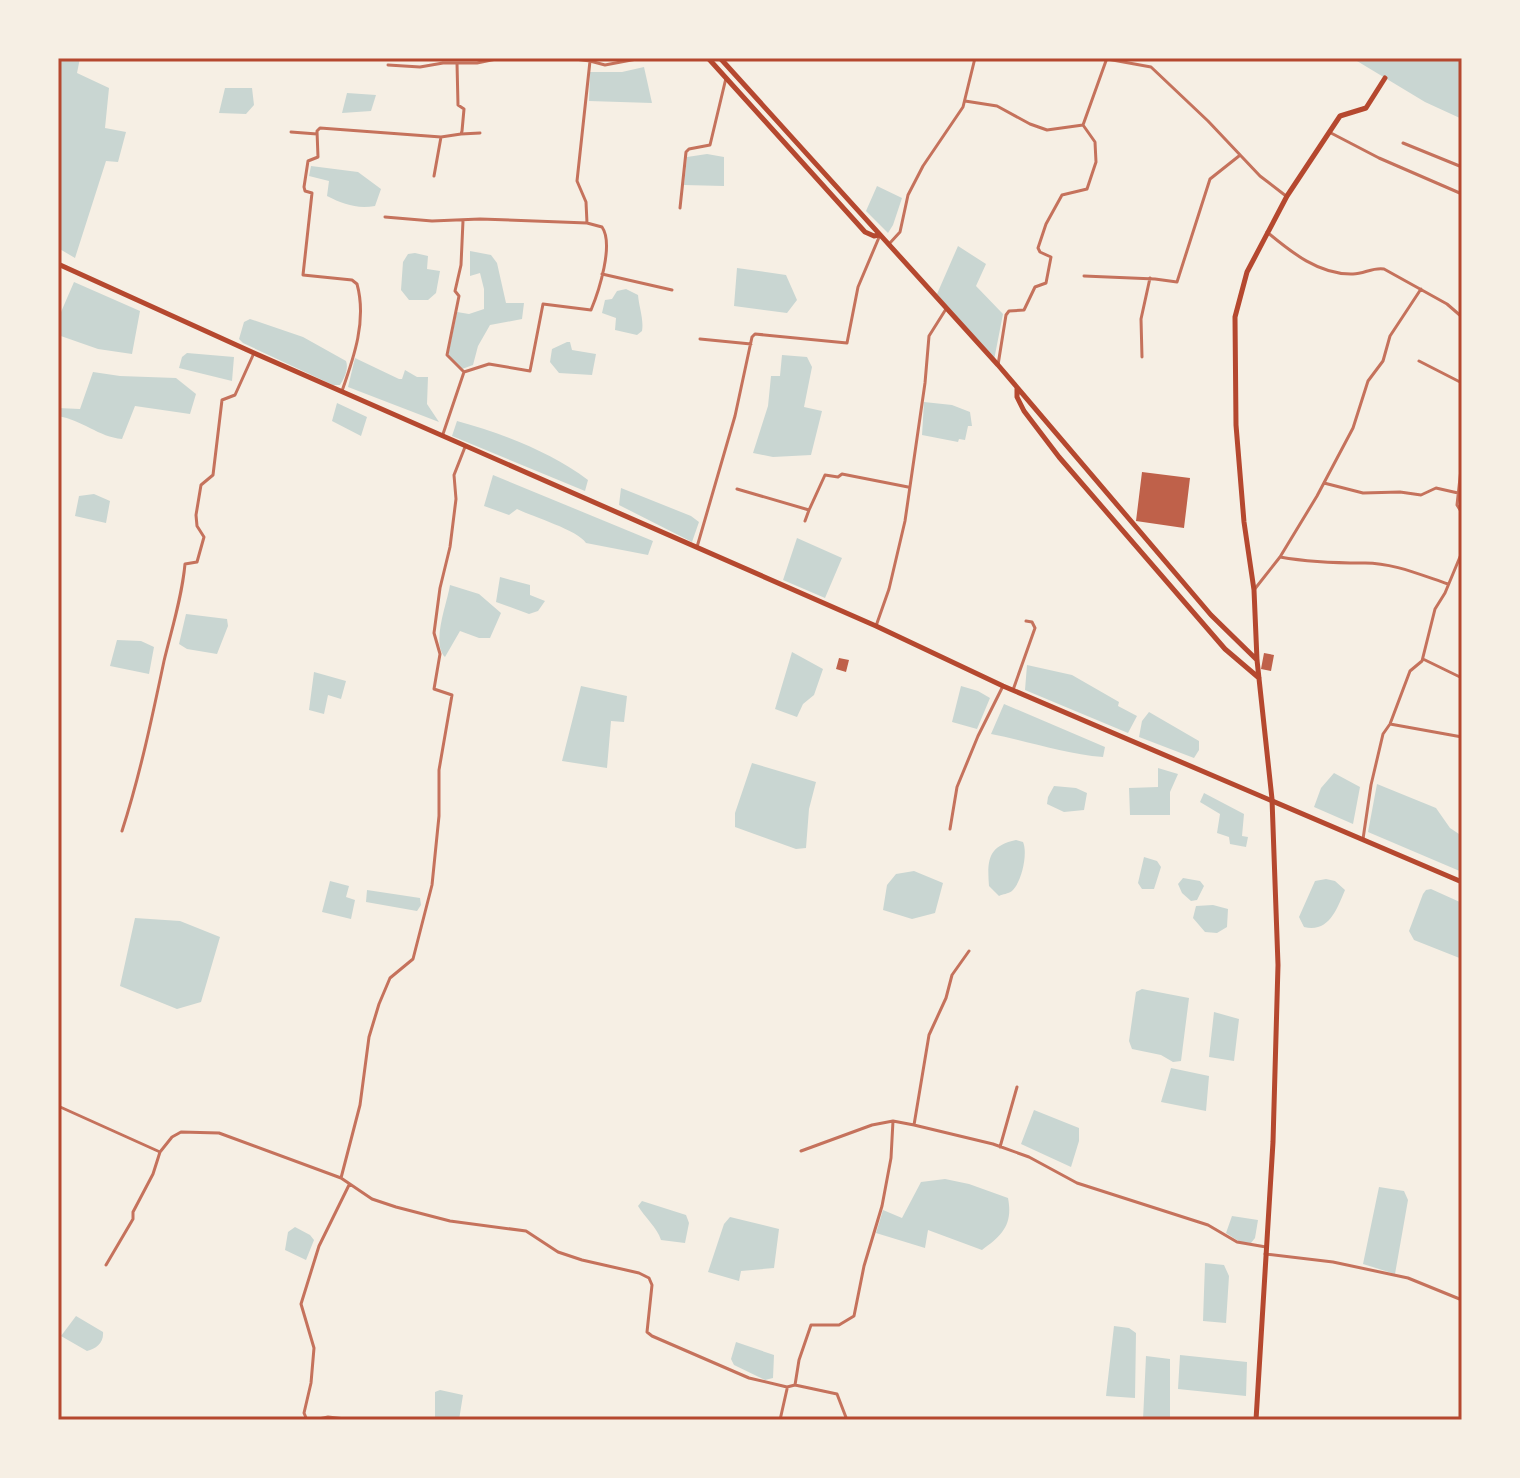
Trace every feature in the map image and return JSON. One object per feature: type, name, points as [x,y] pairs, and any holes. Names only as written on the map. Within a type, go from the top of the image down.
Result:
[{"type":"main road","points":[[708,58],[865,232],[880,235]]},
{"type":"main road","points":[[720,58],[998,365],[1211,615],[1257,660]]},
{"type":"main road","points":[[1256,1420],[1278,1024],[1277,908],[1272,799],[1236,425],[1235,317],[1247,272],[1287,196],[1343,114],[1366,108],[1385,78]]},
{"type":"main road","points":[[58,264],[876,626],[1003,686],[1462,882]]},
{"type":"main road","points":[[1017,387],[1017,397],[1024,411],[1059,457],[1225,649],[1259,678]]},
{"type":"street","points":[[388,65],[420,67],[501,58]]},
{"type":"street","points":[[567,58],[605,65],[642,58]]},
{"type":"street","points":[[889,244],[900,232],[908,195],[923,166],[963,107],[975,58]]},
{"type":"street","points":[[1083,125],[1107,58],[1151,67],[1260,176],[1287,196]]},
{"type":"street","points":[[587,223],[586,202],[577,181],[590,61]]},
{"type":"street","points":[[457,63],[458,105],[464,109],[461,134]]},
{"type":"street","points":[[680,208],[686,152],[710,145],[726,78]]},
{"type":"street","points":[[964,101],[997,106],[1047,130],[1083,125]]},
{"type":"street","points":[[998,365],[1006,315],[1009,311],[1024,310],[1035,287],[1046,283],[1051,257],[1038,248],[1059,198],[1088,186],[1096,162],[1096,145],[1083,125]]},
{"type":"street","points":[[342,391],[357,343],[360,321],[357,284],[352,280],[303,275],[312,193],[305,191],[304,187],[308,161],[318,157],[317,134],[320,128],[441,137],[480,133]]},
{"type":"street","points":[[291,132],[317,134]]},
{"type":"street","points":[[1331,132],[1379,158],[1462,194]]},
{"type":"street","points":[[434,176],[441,137]]},
{"type":"street","points":[[1403,143],[1462,167]]},
{"type":"street","points":[[1084,276],[1177,282],[1210,179],[1239,156]]},
{"type":"street","points":[[385,217],[587,223],[605,229],[599,293],[590,311],[543,304],[530,371],[489,364],[464,372]]},
{"type":"street","points":[[463,221],[461,265],[455,291],[459,296],[447,356],[464,372]]},
{"type":"street","points":[[1267,232],[1312,264],[1355,274],[1379,267],[1421,289],[1462,317]]},
{"type":"street","points":[[697,547],[755,334],[847,343],[858,287],[880,235]]},
{"type":"street","points":[[602,274],[672,290]]},
{"type":"street","points":[[1142,357],[1141,319],[1150,278]]},
{"type":"street","points":[[1254,590],[1280,557],[1324,483],[1353,428],[1368,381],[1383,361],[1390,336],[1421,289]]},
{"type":"street","points":[[876,626],[905,521],[929,336],[946,309]]},
{"type":"street","points":[[700,339],[751,344]]},
{"type":"street","points":[[122,831],[139,778],[169,638],[182,596],[185,564],[197,562],[205,534],[197,526],[196,515],[201,485],[213,475],[222,400],[235,395],[254,353]]},
{"type":"street","points":[[1419,361],[1462,383]]},
{"type":"street","points":[[443,435],[464,372]]},
{"type":"street","points":[[341,1178],[360,1105],[369,1037],[379,1004],[390,978],[413,959],[432,885],[439,816],[439,770],[452,695],[434,689],[440,654],[434,633],[456,499],[454,475],[466,445]]},
{"type":"street","points":[[1462,460],[1457,507],[1462,513]]},
{"type":"street","points":[[805,521],[825,475],[838,477],[842,474],[908,487]]},
{"type":"street","points":[[1324,483],[1363,493],[1421,495],[1436,488],[1458,493]]},
{"type":"street","points":[[737,489],[809,510]]},
{"type":"street","points":[[1363,839],[1383,734],[1390,724],[1410,671],[1423,659],[1435,609],[1462,552]]},
{"type":"street","points":[[1280,557],[1333,564],[1370,564],[1404,570],[1448,584]]},
{"type":"street","points":[[1013,690],[1035,628],[1032,622],[1026,621]]},
{"type":"street","points":[[1423,659],[1462,678]]},
{"type":"street","points":[[950,829],[957,787],[1003,686]]},
{"type":"street","points":[[1390,724],[1462,737]]},
{"type":"street","points":[[914,1125],[929,1035],[946,998],[952,975],[969,951]]},
{"type":"street","points":[[1000,1147],[1017,1087]]},
{"type":"street","points":[[58,1106],[160,1152]]},
{"type":"street","points":[[801,1151],[851,1132],[893,1121],[958,1134],[1029,1157],[1077,1183],[1208,1225],[1237,1242],[1408,1278],[1462,1300]]},
{"type":"street","points":[[795,1385],[799,1360],[811,1325],[839,1325],[854,1316],[864,1266],[882,1206],[891,1158],[893,1121]]},
{"type":"street","points":[[106,1265],[133,1219],[133,1212],[153,1174],[160,1152],[172,1137],[181,1132],[219,1133],[341,1178],[372,1199],[450,1221],[526,1231],[558,1252],[639,1273],[649,1278],[652,1285],[647,1332],[652,1336],[749,1378],[839,1395],[847,1420]]},
{"type":"street","points":[[307,1420],[304,1413],[314,1348],[301,1304],[319,1246],[349,1185]]},
{"type":"street","points":[[780,1420],[787,1387]]},
{"type":"street","points":[[314,1420],[328,1417],[354,1420]]},
{"type":"shaded area","points":[[58,58],[80,58],[77,73],[109,88],[105,128],[126,132],[118,162],[106,161],[75,258],[58,248]]},
{"type":"shaded area","points":[[1352,58],[1462,58],[1462,119],[1425,102]]},
{"type":"shaded area","points":[[644,67],[652,103],[589,101],[590,72],[622,72]]},
{"type":"shaded area","points":[[225,88],[252,88],[254,105],[246,114],[219,113]]},
{"type":"shaded area","points":[[347,93],[376,95],[371,111],[342,113]]},
{"type":"shaded area","points":[[707,154],[724,157],[724,186],[684,185],[687,157]]},
{"type":"shaded area","points":[[311,166],[358,172],[381,189],[375,206],[350,205],[327,196],[329,181],[309,176]]},
{"type":"shaded area","points":[[877,186],[902,198],[888,233],[866,211]]},
{"type":"shaded area","points":[[958,246],[986,264],[976,286],[1003,314],[994,360],[937,294]]},
{"type":"shaded area","points":[[470,251],[491,255],[497,263],[506,303],[524,303],[522,319],[490,325],[478,346],[473,365],[462,369],[448,356],[457,312],[469,314],[484,309],[480,273],[470,276]]},
{"type":"shaded area","points":[[408,254],[428,256],[427,269],[440,271],[436,293],[428,300],[409,300],[401,290],[403,262]]},
{"type":"shaded area","points":[[737,268],[786,275],[797,300],[787,313],[734,306]]},
{"type":"shaded area","points":[[74,282],[140,311],[132,354],[98,349],[58,335],[58,319]]},
{"type":"shaded area","points":[[626,289],[638,295],[642,331],[637,335],[615,330],[616,318],[602,313],[605,300],[612,299],[617,291]]},
{"type":"shaded area","points":[[250,319],[303,337],[346,361],[346,371],[340,385],[333,385],[243,343],[239,339],[244,322]]},
{"type":"shaded area","points":[[570,342],[572,350],[596,354],[592,375],[559,373],[550,362],[552,349]]},
{"type":"shaded area","points":[[187,353],[234,357],[232,381],[179,368],[182,357]]},
{"type":"shaded area","points":[[782,355],[807,357],[812,367],[804,407],[822,411],[811,455],[773,457],[753,453],[768,406],[771,376],[780,376]]},
{"type":"shaded area","points":[[355,358],[399,379],[402,379],[405,370],[417,377],[428,377],[427,404],[439,422],[348,387]]},
{"type":"shaded area","points":[[93,372],[176,378],[196,394],[190,414],[135,406],[122,439],[58,416],[58,408],[80,409]]},
{"type":"shaded area","points":[[924,402],[952,405],[970,412],[972,426],[968,426],[965,440],[959,439],[958,442],[922,435]]},
{"type":"shaded area","points":[[337,403],[367,417],[361,436],[332,421]]},
{"type":"shaded area","points":[[457,421],[542,452],[588,480],[585,491],[452,436]]},
{"type":"shaded area","points":[[493,475],[653,541],[648,555],[586,543],[565,529],[517,509],[509,515],[484,506]]},
{"type":"shaded area","points":[[621,488],[699,522],[692,542],[619,505]]},
{"type":"shaded area","points":[[94,494],[110,501],[106,523],[75,516],[79,496]]},
{"type":"shaded area","points":[[797,538],[842,558],[825,598],[783,580]]},
{"type":"shaded area","points":[[500,577],[530,585],[530,595],[545,601],[538,611],[529,614],[496,602]]},
{"type":"shaded area","points":[[450,585],[479,594],[501,613],[490,638],[479,638],[460,631],[445,657],[439,643]]},
{"type":"shaded area","points":[[186,614],[227,619],[228,626],[217,654],[187,649],[179,644]]},
{"type":"shaded area","points":[[117,640],[141,641],[154,647],[149,674],[110,666]]},
{"type":"shaded area","points":[[792,652],[823,669],[814,695],[803,704],[797,717],[775,709]]},
{"type":"shaded area","points":[[1027,665],[1072,675],[1119,702],[1118,706],[1137,716],[1128,733],[1025,690]]},
{"type":"shaded area","points":[[314,672],[346,681],[341,699],[328,695],[324,714],[309,710]]},
{"type":"shaded area","points":[[581,686],[627,696],[624,722],[611,721],[607,768],[562,761]]},
{"type":"shaded area","points":[[961,686],[990,698],[977,729],[952,722]]},
{"type":"shaded area","points":[[1004,704],[1105,747],[1103,757],[991,734]]},
{"type":"shaded area","points":[[1149,712],[1199,741],[1199,750],[1194,758],[1139,737],[1142,721]]},
{"type":"shaded area","points":[[752,763],[816,782],[809,809],[806,848],[796,849],[735,827],[735,813]]},
{"type":"shaded area","points":[[1158,768],[1178,774],[1170,792],[1170,815],[1130,815],[1129,788],[1158,787]]},
{"type":"shaded area","points":[[1334,773],[1360,787],[1353,824],[1314,807],[1321,788]]},
{"type":"shaded area","points":[[1377,784],[1436,808],[1450,828],[1462,836],[1462,872],[1368,832]]},
{"type":"shaded area","points":[[1054,786],[1076,788],[1087,793],[1084,810],[1064,812],[1047,804]]},
{"type":"shaded area","points":[[1204,793],[1244,814],[1242,836],[1248,837],[1246,847],[1230,844],[1229,837],[1217,833],[1220,814],[1200,802]]},
{"type":"shaded area","points":[[1016,840],[1023,842],[1024,847],[1021,874],[1012,891],[999,896],[989,886],[989,862],[995,850]]},
{"type":"shaded area","points":[[1144,857],[1157,861],[1161,867],[1154,889],[1142,889],[1138,883]]},
{"type":"shaded area","points":[[914,871],[943,883],[935,913],[912,919],[883,910],[887,885],[896,874]]},
{"type":"shaded area","points":[[1183,878],[1200,881],[1204,886],[1197,900],[1191,901],[1182,893],[1178,884]]},
{"type":"shaded area","points":[[330,881],[349,886],[346,897],[355,900],[351,919],[322,912]]},
{"type":"shaded area","points":[[1315,881],[1335,881],[1345,890],[1339,905],[1326,923],[1313,928],[1304,927],[1299,917]]},
{"type":"shaded area","points":[[1431,889],[1462,903],[1462,959],[1414,940],[1409,931],[1423,894]]},
{"type":"shaded area","points":[[367,890],[420,898],[421,905],[417,911],[366,902]]},
{"type":"shaded area","points":[[1213,905],[1228,909],[1227,927],[1217,933],[1205,932],[1193,918],[1196,906]]},
{"type":"shaded area","points":[[135,918],[180,921],[220,937],[201,1002],[177,1009],[120,986]]},
{"type":"shaded area","points":[[1142,989],[1189,998],[1181,1061],[1173,1062],[1161,1055],[1132,1049],[1129,1041],[1136,992]]},
{"type":"shaded area","points":[[1214,1012],[1239,1019],[1234,1061],[1209,1057]]},
{"type":"shaded area","points":[[1171,1068],[1209,1076],[1206,1111],[1161,1102]]},
{"type":"shaded area","points":[[1034,1110],[1079,1128],[1079,1141],[1071,1167],[1021,1144]]},
{"type":"shaded area","points":[[945,1179],[1008,1198],[1008,1222],[989,1245],[982,1250],[928,1230],[925,1248],[876,1233],[883,1210],[902,1218],[921,1182]]},
{"type":"shaded area","points":[[1379,1187],[1404,1191],[1408,1200],[1395,1274],[1363,1264]]},
{"type":"shaded area","points":[[642,1201],[686,1215],[689,1223],[685,1243],[661,1240],[638,1206]]},
{"type":"shaded area","points":[[1232,1216],[1258,1220],[1251,1243],[1240,1242],[1226,1233]]},
{"type":"shaded area","points":[[730,1217],[779,1229],[774,1268],[741,1271],[739,1281],[708,1272],[724,1224]]},
{"type":"shaded area","points":[[295,1227],[314,1240],[306,1260],[285,1250],[288,1232]]},
{"type":"shaded area","points":[[1205,1263],[1224,1265],[1229,1276],[1226,1323],[1203,1321]]},
{"type":"shaded area","points":[[76,1316],[103,1332],[101,1342],[93,1349],[87,1351],[61,1336]]},
{"type":"shaded area","points":[[1114,1326],[1129,1328],[1136,1333],[1135,1398],[1106,1396]]},
{"type":"shaded area","points":[[736,1342],[774,1355],[773,1378],[765,1380],[734,1365],[731,1359]]},
{"type":"shaded area","points":[[1180,1355],[1247,1362],[1246,1396],[1178,1389]]},
{"type":"shaded area","points":[[1146,1356],[1170,1359],[1170,1417],[1191,1420],[1143,1420]]},
{"type":"shaded area","points":[[440,1390],[463,1395],[459,1420],[435,1420],[435,1392]]},
{"type":"building","points":[[1142,472],[1190,478],[1184,528],[1136,521]]},
{"type":"building","points":[[1264,653],[1274,655],[1271,671],[1261,669]]},
{"type":"building","points":[[839,658],[849,660],[846,672],[836,669]]}]
